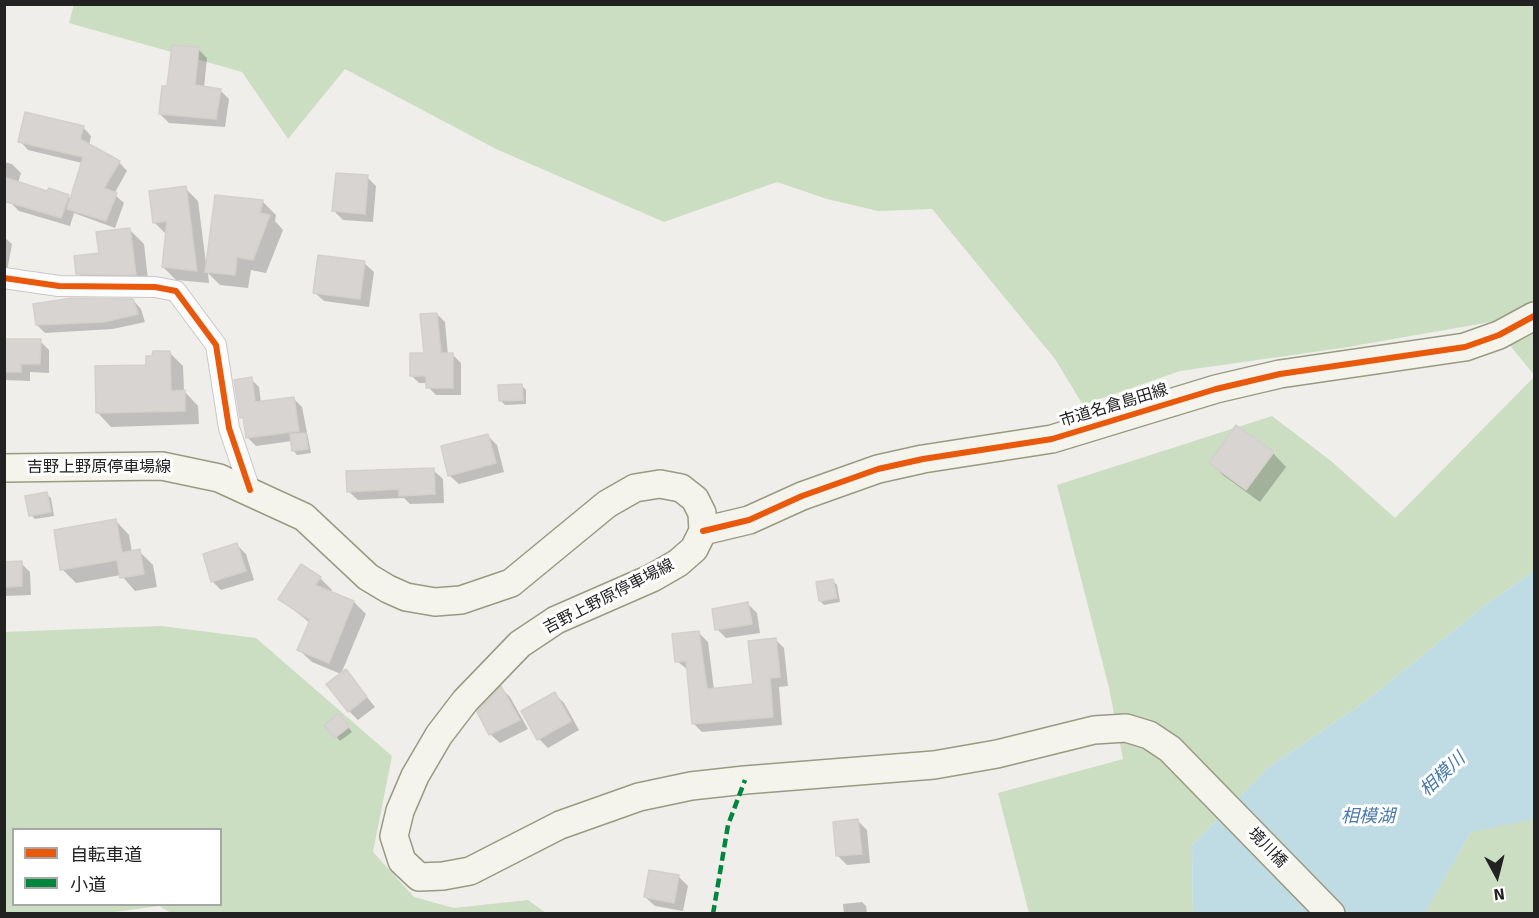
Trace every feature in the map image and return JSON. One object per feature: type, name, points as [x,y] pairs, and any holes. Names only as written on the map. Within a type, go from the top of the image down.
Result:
[{"type":"main road","name":"市道名倉島田線","points":[[703,531],[749,520],[802,496],[878,469],[923,459],[1052,439],[1216,389],[1280,374],[1465,347],[1499,335],[1534,316]]},
{"type":"main road","name":"吉野上野原停車場線","points":[[4,468],[162,466],[203,473],[250,490],[304,517],[368,577],[388,590],[406,597],[435,602],[485,594],[511,583],[607,504],[635,488],[660,484],[681,488],[694,499],[702,513],[703,531],[694,549],[678,563],[556,620],[520,644],[465,701],[439,735],[415,777],[400,811],[394,836],[402,861],[419,877],[443,876],[470,871],[560,825],[639,797],[691,786],[745,780],[934,765],[997,754],[1094,730],[1126,728],[1149,735],[1170,749],[1204,783]]},
{"type":"main road","name":"境川橋","points":[[1204,783],[1331,914]]},
{"type":"street","points":[[4,278],[59,286],[155,286],[177,291],[216,345],[229,428],[250,490]]},
{"type":"green space","points":[[74,4],[1534,5],[1534,375],[1491,322],[1342,348],[1180,371],[1083,405],[1055,359],[932,209],[878,211],[827,199],[777,182],[664,222],[496,149],[345,69],[288,139],[242,72],[69,23]]},
{"type":"green space","points":[[1534,377],[1534,571],[1488,603],[1363,703],[1270,766],[1192,845],[1193,913],[1029,913],[998,793],[1123,759],[1109,688],[1057,485],[1272,416],[1331,461],[1395,518]]},
{"type":"green space","points":[[161,626],[256,638],[392,756],[373,852],[414,897],[454,908],[528,900],[546,913],[173,914],[159,906],[108,913],[5,913],[4,632]]},
{"type":"green space","points":[[1534,808],[1534,913],[1424,914],[1471,832]]},
{"type":"water","name":"相模湖","points":[[1534,571],[1534,819],[1471,832],[1425,913],[1193,913],[1192,845],[1270,766],[1363,703],[1488,603]]},
{"type":"building","points":[[172,45],[199,47],[195,85],[221,89],[216,119],[159,114],[162,86],[167,86]]},
{"type":"building","points":[[25,112],[84,126],[80,139],[120,161],[104,188],[117,193],[106,221],[67,209],[83,157],[18,142]]},
{"type":"building","points":[[336,173],[368,175],[365,214],[332,211]]},
{"type":"building","points":[[4,177],[47,191],[49,188],[69,195],[61,218],[4,201]]},
{"type":"building","points":[[186,186],[197,271],[162,267],[167,221],[153,223],[149,191]]},
{"type":"building","points":[[215,195],[263,200],[260,213],[270,215],[253,260],[237,257],[235,275],[205,272]]},
{"type":"building","points":[[130,228],[136,275],[76,274],[74,256],[99,253],[96,232]]},
{"type":"building","points":[[318,255],[365,261],[360,299],[313,293]]},
{"type":"building","points":[[72,298],[133,299],[138,314],[104,322],[36,325],[33,304]]},
{"type":"building","points":[[437,313],[441,353],[453,353],[453,388],[426,388],[426,376],[410,376],[410,353],[424,353],[420,314]]},
{"type":"building","points":[[4,339],[41,339],[40,364],[21,364],[21,372],[4,372]]},
{"type":"building","points":[[153,351],[170,351],[171,391],[185,390],[185,411],[96,413],[95,366],[146,365],[146,356],[152,356]]},
{"type":"building","points":[[252,377],[255,402],[294,397],[299,431],[246,438],[243,417],[240,418],[234,380]]},
{"type":"building","points":[[522,384],[523,400],[499,401],[498,385]]},
{"type":"building","points":[[1236,425],[1274,452],[1246,490],[1209,463]]},
{"type":"building","points":[[306,433],[308,449],[292,451],[290,434]]},
{"type":"building","points":[[488,434],[496,463],[448,476],[441,446]]},
{"type":"building","points":[[434,468],[435,494],[399,496],[399,489],[347,492],[346,471]]},
{"type":"building","points":[[47,492],[51,512],[29,516],[25,496]]},
{"type":"building","points":[[116,519],[122,553],[140,549],[144,574],[120,578],[117,560],[60,570],[54,530]]},
{"type":"building","points":[[237,543],[246,571],[211,582],[203,554]]},
{"type":"building","points":[[22,561],[22,586],[4,587],[4,562]]},
{"type":"building","points":[[301,564],[321,577],[315,585],[354,601],[329,663],[297,650],[310,620],[278,599]]},
{"type":"building","points":[[833,579],[837,598],[819,601],[816,582]]},
{"type":"building","points":[[748,602],[752,624],[715,630],[712,609]]},
{"type":"building","points":[[699,631],[707,689],[753,684],[748,641],[776,638],[780,677],[770,678],[773,717],[692,724],[686,661],[675,662],[672,634]]},
{"type":"building","points":[[346,669],[367,697],[348,712],[326,684]]},
{"type":"building","points":[[501,686],[520,720],[489,735],[477,712]]},
{"type":"building","points":[[555,692],[571,721],[537,740],[521,711]]},
{"type":"building","points":[[339,713],[349,727],[335,738],[324,725]]},
{"type":"building","points":[[858,819],[862,854],[836,856],[833,822]]},
{"type":"building","points":[[649,870],[679,875],[674,903],[644,897]]},
{"type":"marked path","points":[[713,914],[728,825],[745,780]]},
{"type":"cycle path","points":[[4,278],[59,286],[155,287],[176,291],[216,345],[229,428],[250,490]]},
{"type":"cycle path","points":[[703,531],[749,520],[802,496],[878,469],[923,459],[1052,439],[1216,389],[1280,374],[1465,347],[1499,335],[1534,316]]},
{"type":"water label","name":"相模川","points":[[1443,775]]}]
